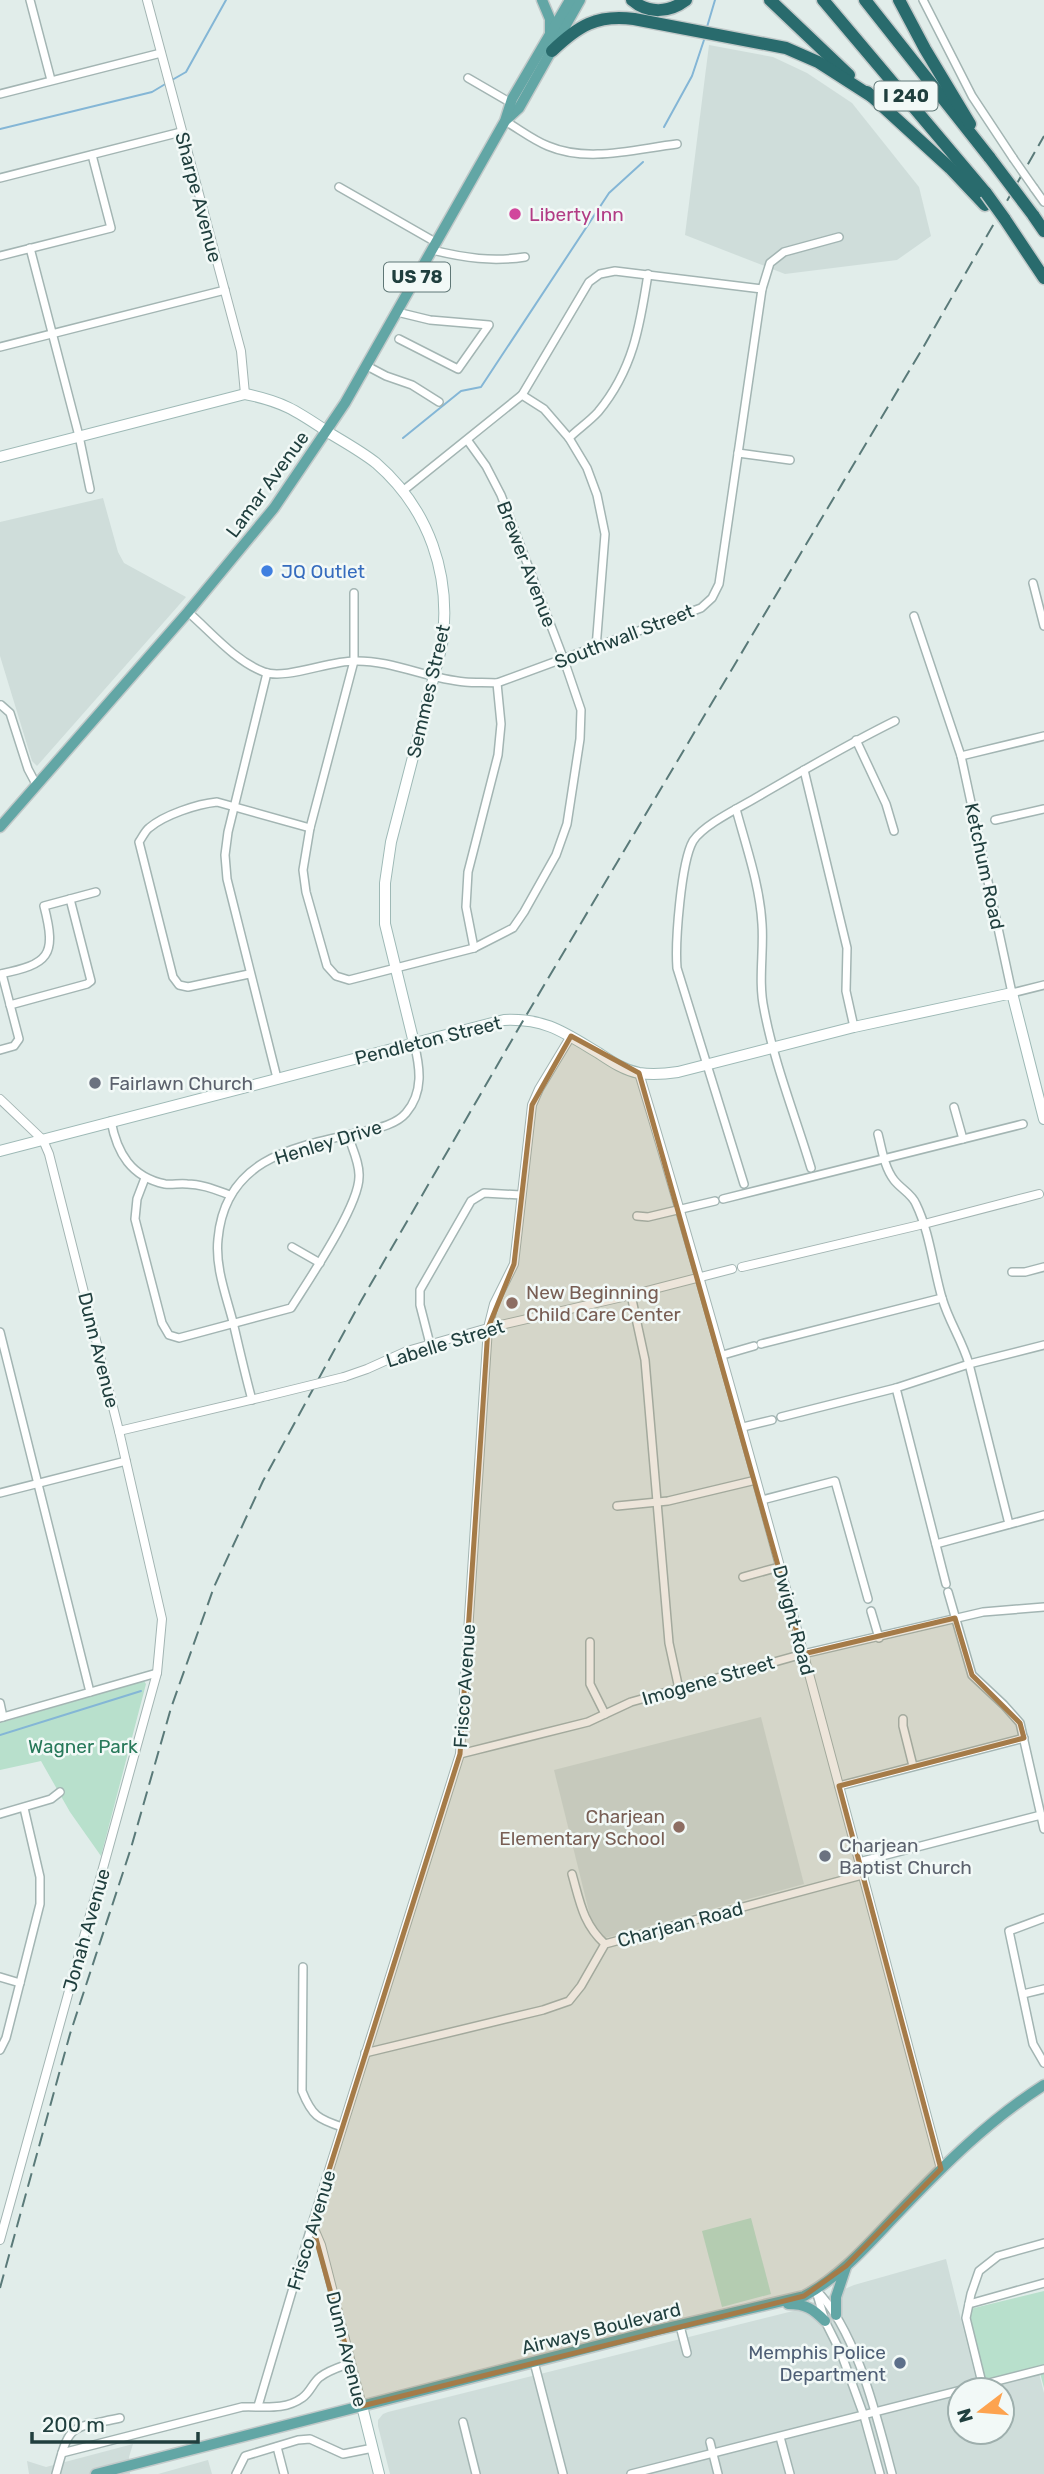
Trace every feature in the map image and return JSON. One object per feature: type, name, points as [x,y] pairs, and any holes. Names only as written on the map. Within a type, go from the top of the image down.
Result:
[{"type":"highway","points":[[632,0],[642,7],[656,10],[670,9],[686,0]]},
{"type":"highway","points":[[764,0],[827,54]]},
{"type":"highway","points":[[770,0],[871,96],[986,199]]},
{"type":"highway","name":"I 240","points":[[823,0],[1004,218],[1044,278]]},
{"type":"highway","name":"I 240","points":[[865,0],[988,154],[1044,231]]},
{"type":"highway","points":[[900,1],[925,49],[988,154]]},
{"type":"highway","points":[[552,51],[578,29],[597,20],[613,17],[634,19],[786,48],[818,62],[871,96]]},
{"type":"main road","points":[[542,0],[550,19],[549,36]]},
{"type":"main road","name":"Lamar Avenue","points":[[0,827],[188,612],[274,508],[327,432],[435,246],[505,121],[511,103],[570,3]]},
{"type":"main road","name":"Lamar Avenue","points":[[505,121],[519,108],[552,51],[570,3]]},
{"type":"main road","name":"Semmes Street","points":[[0,457],[245,394],[277,401],[296,411],[374,462],[404,490],[434,545],[442,578],[446,617],[434,675],[391,842],[385,883],[386,924],[414,1043]]},
{"type":"main road","name":"Pendleton Street","points":[[0,1151],[504,1020],[520,1019],[546,1024],[619,1066],[639,1073],[678,1072],[854,1027],[1013,993]]},
{"type":"main road","name":"Ketchum Road","points":[[1013,993],[1044,1118]]},
{"type":"main road","name":"Airways Boulevard","points":[[96,2474],[804,2296],[846,2266],[979,2133],[1044,2085]]},
{"type":"main road","points":[[836,2315],[836,2297],[846,2266]]},
{"type":"main road","points":[[772,2305],[801,2304],[811,2308],[825,2321]]},
{"type":"main road","name":"Dunn Avenue","points":[[362,2406],[379,2474]]},
{"type":"street","points":[[30,0],[51,80]]},
{"type":"street","name":"Sharpe Avenue","points":[[147,0],[241,351],[245,394]]},
{"type":"street","points":[[923,0],[972,96],[1044,202]]},
{"type":"street","points":[[0,94],[161,53]]},
{"type":"street","points":[[468,78],[511,103]]},
{"type":"street","points":[[505,121],[545,145],[580,154],[677,144]]},
{"type":"street","points":[[0,178],[181,132]]},
{"type":"street","points":[[0,256],[111,228],[92,155]]},
{"type":"street","points":[[339,187],[435,246],[467,258],[498,261],[525,257]]},
{"type":"street","name":"Southwall Street","points":[[267,673],[286,674],[326,664],[354,661],[382,663],[463,682],[497,682],[564,660],[701,608],[712,598],[719,584],[762,289],[771,263],[784,252],[839,237]]},
{"type":"street","points":[[30,248],[79,436],[90,489]]},
{"type":"street","points":[[404,490],[522,395],[589,282],[600,274],[615,271],[648,274],[762,289]]},
{"type":"street","points":[[569,438],[597,412],[624,371],[636,345],[648,274]]},
{"type":"street","points":[[0,347],[225,290]]},
{"type":"street","points":[[397,312],[430,320],[489,325],[458,369],[399,339]]},
{"type":"street","points":[[367,366],[412,386],[439,402]]},
{"type":"street","points":[[522,395],[544,409],[569,438],[590,477],[606,534],[596,648]]},
{"type":"street","name":"Brewer Avenue","points":[[354,593],[354,661],[303,860],[304,881],[327,966],[336,976],[349,979],[474,948],[513,928],[556,855],[567,824],[580,739],[580,710],[564,660],[501,495],[486,466],[467,441]]},
{"type":"street","points":[[738,453],[790,460]]},
{"type":"street","points":[[1033,583],[1044,626]]},
{"type":"street","points":[[188,612],[246,663],[267,673],[233,808],[225,855],[227,879],[249,974],[277,1079]]},
{"type":"street","name":"Ketchum Road","points":[[914,616],[961,756],[1013,993]]},
{"type":"street","points":[[474,948],[466,907],[468,872],[498,755],[501,724],[497,682]]},
{"type":"street","points":[[1,705],[10,713],[28,769],[36,784]]},
{"type":"street","points":[[744,1184],[677,968],[676,948],[687,859],[694,841],[704,830],[856,740],[895,721]]},
{"type":"street","points":[[961,756],[1044,736]]},
{"type":"street","points":[[856,740],[880,791],[894,831]]},
{"type":"street","points":[[804,770],[847,948],[846,991],[854,1027]]},
{"type":"street","points":[[249,974],[188,987],[178,985],[173,977],[139,842],[148,829],[201,804],[217,802],[310,828]]},
{"type":"street","points":[[736,809],[760,905],[760,979],[763,1007],[773,1048],[811,1168]]},
{"type":"street","points":[[995,820],[1044,809]]},
{"type":"street","points":[[0,1050],[19,1042],[1,974],[38,964],[44,958],[51,935],[44,906],[96,892]]},
{"type":"street","points":[[10,1005],[90,983],[91,978],[70,899]]},
{"type":"street","points":[[1013,993],[1044,985]]},
{"type":"street","name":"Frisco Avenue","points":[[258,2406],[342,2127],[460,1754],[488,1328],[494,1304],[514,1264],[532,1105],[539,1088],[570,1037]]},
{"type":"street","name":"Henley Drive","points":[[252,1400],[217,1263],[218,1236],[230,1195],[242,1178],[262,1162],[287,1150],[382,1127],[405,1115],[417,1096],[421,1071],[414,1043]]},
{"type":"street","name":"Dwight Road","points":[[639,1073],[743,1427],[941,2169]]},
{"type":"street","name":"Dunn Avenue","points":[[0,1099],[43,1140],[49,1154],[119,1430],[162,1619]]},
{"type":"street","points":[[954,1107],[963,1139]]},
{"type":"street","points":[[111,1121],[114,1141],[121,1154],[131,1168],[145,1178],[167,1185],[206,1187],[230,1195]]},
{"type":"street","points":[[637,1216],[648,1217],[680,1210],[1023,1124]]},
{"type":"street","points":[[878,1134],[884,1159],[894,1181],[915,1200],[924,1224],[947,1315],[962,1341],[969,1364],[1009,1524]]},
{"type":"street","points":[[145,1178],[137,1199],[135,1219],[162,1323],[169,1335],[179,1338],[291,1308],[320,1263],[355,1198],[359,1177],[348,1135]]},
{"type":"street","points":[[430,1344],[420,1305],[420,1290],[471,1201],[484,1193],[521,1195]]},
{"type":"street","name":"Labelle Street","points":[[119,1430],[344,1377],[407,1351],[488,1328],[924,1224],[1038,1194]]},
{"type":"street","points":[[292,1247],[320,1263]]},
{"type":"street","points":[[1012,1272],[1025,1272],[1044,1266]]},
{"type":"street","points":[[631,1295],[645,1360],[669,1643],[679,1689]]},
{"type":"street","points":[[723,1355],[942,1298]]},
{"type":"street","points":[[0,1332],[90,1692]]},
{"type":"street","points":[[781,1418],[1043,1345],[1044,1356]]},
{"type":"street","points":[[896,1388],[972,1675],[1020,1723],[1044,1829]]},
{"type":"street","points":[[743,1427],[772,1420]]},
{"type":"street","points":[[0,1493],[126,1461]]},
{"type":"street","points":[[617,1506],[657,1502],[756,1479]]},
{"type":"street","points":[[762,1500],[835,1481],[868,1599]]},
{"type":"street","points":[[936,1544],[1044,1515]]},
{"type":"street","points":[[743,1577],[779,1567]]},
{"type":"street","name":"Imogene Street","points":[[460,1754],[588,1722],[631,1702],[803,1654],[955,1618],[1004,1609],[1044,1607]]},
{"type":"street","points":[[871,1611],[879,1638]]},
{"type":"street","name":"Jonah Avenue","points":[[0,2240],[157,1673],[162,1619]]},
{"type":"street","points":[[590,1642],[590,1684],[605,1714]]},
{"type":"street","points":[[0,1703],[2,1717],[157,1673]]},
{"type":"street","points":[[904,1719],[903,1726],[913,1766]]},
{"type":"street","points":[[839,1786],[1024,1738]]},
{"type":"street","points":[[0,1814],[51,1799],[60,1792]]},
{"type":"street","points":[[0,2050],[6,2038],[37,1923],[41,1895],[40,1877],[24,1808]]},
{"type":"street","points":[[859,1862],[1041,1815]]},
{"type":"street","points":[[572,1874],[586,1923],[593,1934],[605,1944]]},
{"type":"street","name":"Charjean Road","points":[[365,2053],[569,2001],[605,1944],[862,1875]]},
{"type":"street","points":[[1044,1918],[1009,1931],[1033,2044],[1044,2063]]},
{"type":"street","points":[[303,1967],[302,2091],[309,2107],[319,2119],[342,2127]]},
{"type":"street","points":[[0,1977],[20,1983]]},
{"type":"street","points":[[1023,1994],[1044,1989]]},
{"type":"street","name":"Dunn Avenue","points":[[312,2224],[321,2245],[362,2406]]},
{"type":"street","points":[[980,2376],[966,2318],[979,2271],[998,2256],[1044,2243]]},
{"type":"street","points":[[969,2304],[1044,2283]]},
{"type":"street","points":[[816,2290],[836,2315],[852,2348],[875,2413],[892,2474]]},
{"type":"street","points":[[816,2290],[825,2321],[841,2353],[864,2416],[880,2474]]},
{"type":"street","points":[[680,2326],[687,2353]]},
{"type":"street","points":[[534,2362],[563,2474]]},
{"type":"street","points":[[62,2453],[242,2407],[258,2406],[268,2409],[301,2399],[318,2378],[351,2363]]},
{"type":"street","points":[[1013,2376],[1044,2369]]},
{"type":"street","points":[[631,2474],[946,2393]]},
{"type":"street","points":[[56,2474],[68,2435],[73,2429],[120,2418]]},
{"type":"street","points":[[463,2422],[476,2474]]},
{"type":"street","points":[[780,2437],[790,2474]]},
{"type":"street","points":[[236,2474],[245,2456],[298,2440],[310,2439],[343,2454],[373,2448]]},
{"type":"street","points":[[710,2442],[718,2474]]},
{"type":"street","points":[[277,2447],[284,2474]]},
{"type":"highlighted area","points":[[571,1036],[639,1073],[803,1654],[955,1618],[972,1675],[1020,1723],[1024,1738],[839,1786],[941,2169],[846,2266],[804,2296],[362,2406],[312,2224],[460,1754],[488,1328],[514,1264],[532,1105]]},
{"type":"shaded area","points":[[709,45],[773,57],[807,73],[852,103],[919,187],[931,236],[897,260],[785,274],[685,235]]},
{"type":"shaded area","points":[[103,498],[118,552],[124,563],[186,597],[37,766],[32,761],[0,656],[0,522]]},
{"type":"shaded area","name":"Charjean Elementary School","points":[[761,1717],[804,1884],[605,1938],[593,1928],[554,1770]]},
{"type":"shaded area","points":[[946,2259],[975,2376],[946,2376],[946,2446],[1016,2446],[1016,2379],[1039,2373],[1044,2393],[1044,2474],[390,2474],[378,2426],[378,2420],[383,2414],[793,2311],[854,2285]]},
{"type":"shaded area","points":[[133,2444],[129,2457],[130,2474],[29,2474],[27,2461],[46,2467]]},
{"type":"shaded area","points":[[208,2460],[212,2474],[158,2474]]},
{"type":"green space","name":"Wagner Park","points":[[144,1681],[146,1684],[101,1856],[70,1812],[41,1761],[0,1770],[0,1723]]},
{"type":"green space","points":[[751,2218],[771,2294],[722,2307],[702,2231]]},
{"type":"green space","points":[[1044,2291],[1044,2388],[1040,2373],[984,2376],[968,2318],[970,2309]]},
{"type":"waterway","points":[[172,80],[186,72],[226,0]]},
{"type":"waterway","points":[[707,27],[715,0]]},
{"type":"waterway","points":[[664,127],[692,76],[704,40]]},
{"type":"waterway","points":[[0,129],[152,92],[167,83]]},
{"type":"waterway","points":[[403,438],[461,391],[481,387],[609,193],[643,162]]},
{"type":"waterway","points":[[0,1735],[141,1691]]},
{"type":"railway","points":[[0,2288],[70,2034],[131,1848],[171,1708],[214,1587],[263,1481],[361,1301],[524,1019],[924,346],[1044,136]]},
{"type":"place","name":"Liberty Inn","points":[[515,214]]},
{"type":"place","name":"JQ Outlet","points":[[267,571]]},
{"type":"place","name":"Fairlawn Church","points":[[95,1083]]},
{"type":"place","name":"New Beginning Child Care Center","points":[[512,1303]]},
{"type":"place","name":"Charjean Elementary School","points":[[679,1827]]},
{"type":"place","name":"Charjean Baptist Church","points":[[825,1856]]},
{"type":"place","name":"Memphis Police Department","points":[[900,2363]]}]
